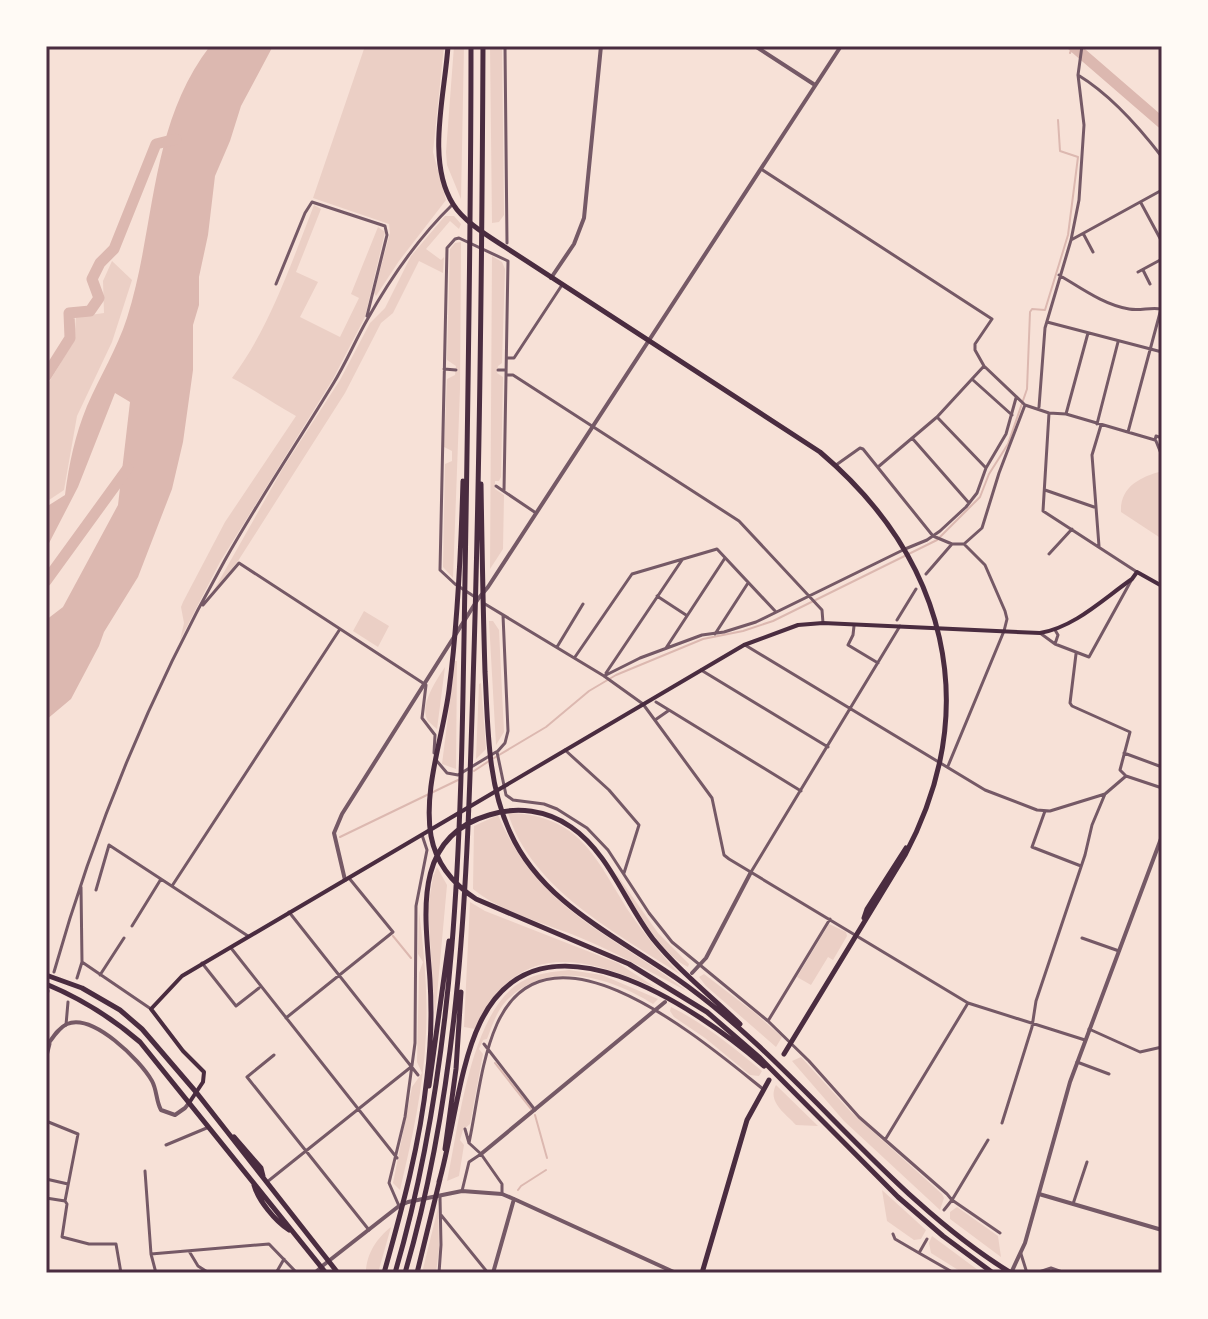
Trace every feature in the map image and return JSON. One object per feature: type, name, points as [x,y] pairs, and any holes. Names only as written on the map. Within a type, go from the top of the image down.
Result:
[{"type":"highway","points":[[448,46],[438,143],[445,183],[453,204],[484,233],[836,465],[875,505],[907,552],[936,628],[946,683],[940,762],[926,807],[912,842],[899,856],[867,909],[856,936],[784,1054]]},
{"type":"highway","points":[[395,1273],[417,1185],[442,1044],[457,866],[462,759],[462,579],[469,371],[471,46]]},
{"type":"highway","points":[[439,1182],[456,1069],[479,575],[483,46]]},
{"type":"highway","points":[[479,575],[494,780],[503,816],[522,854],[548,887],[599,927],[694,991],[797,1082]]},
{"type":"highway","points":[[462,579],[446,717],[431,797],[433,843],[444,867],[460,887],[504,912],[607,953],[688,998],[740,1039],[898,1197],[993,1273]]},
{"type":"highway","points":[[421,1126],[431,1031],[424,916],[427,880],[435,860],[455,835],[483,817],[505,811],[539,813],[561,821],[582,836],[665,953],[772,1055],[905,1191],[951,1230],[1011,1273]]},
{"type":"highway","points":[[384,1273],[421,1126],[438,1036],[458,846]]},
{"type":"highway","points":[[405,1273],[428,1183],[445,1090],[462,947]]},
{"type":"highway","points":[[417,1273],[479,1023],[493,1001],[524,976],[550,968],[578,967],[600,971],[657,993],[733,1041],[803,1101]]},
{"type":"highway","points":[[46,975],[82,988],[120,1010],[142,1029],[196,1092],[338,1273]]},
{"type":"highway","points":[[47,988],[80,999],[117,1022],[140,1042],[326,1273]]},
{"type":"highway","points":[[702,1273],[747,1120],[769,1080]]},
{"type":"main road","points":[[189,1103],[203,1082],[204,1072],[183,1051],[151,1009],[171,986],[202,963],[744,645],[798,625],[823,623],[1040,633],[1055,630],[1097,606],[1137,572],[1162,586]]},
{"type":"street","points":[[505,46],[507,243]]},
{"type":"street","points":[[551,278],[574,244],[584,218],[601,46]]},
{"type":"street","points":[[755,46],[815,85]]},
{"type":"street","points":[[286,1018],[393,932],[347,879],[335,844],[336,824],[478,599],[841,46]]},
{"type":"street","points":[[1039,409],[1041,361],[1047,322],[1071,240],[1079,200],[1084,135],[1078,75],[1082,46]]},
{"type":"street","points":[[1078,75],[1098,89],[1146,136],[1162,157]]},
{"type":"street","points":[[761,169],[992,319],[975,344],[975,350],[984,366],[1021,401],[1049,413],[1066,414],[1155,440],[1162,456]]},
{"type":"street","points":[[1071,240],[1162,190]]},
{"type":"street","points":[[276,284],[312,202],[385,226],[387,235],[366,321]]},
{"type":"street","points":[[1141,203],[1162,242]]},
{"type":"street","points":[[54,972],[81,884],[143,729],[200,608],[278,470],[339,374],[366,321],[413,245],[453,204]]},
{"type":"street","points":[[1155,230],[1162,226]]},
{"type":"street","points":[[1084,235],[1093,252]]},
{"type":"street","points":[[504,491],[508,261],[459,238],[448,243],[447,248],[440,570],[455,584],[575,657],[643,704],[712,798],[724,855],[968,1003],[1085,1040]]},
{"type":"street","points":[[1150,284],[1141,271],[1162,259]]},
{"type":"street","points":[[1059,275],[1119,307],[1161,309],[1128,432]]},
{"type":"street","points":[[507,358],[514,358],[562,285]]},
{"type":"street","points":[[1047,322],[1162,352]]},
{"type":"street","points":[[1066,414],[1088,333]]},
{"type":"street","points":[[1099,546],[1092,455],[1118,341]]},
{"type":"street","points":[[878,467],[937,417],[984,366]]},
{"type":"street","points":[[444,369],[456,370]]},
{"type":"street","points":[[498,370],[513,375],[739,521],[824,612],[823,623]]},
{"type":"street","points":[[973,380],[1012,415]]},
{"type":"street","points":[[606,677],[666,648],[702,635],[756,622],[937,538],[977,493],[986,468],[1001,447],[1012,415],[1021,401]]},
{"type":"street","points":[[836,465],[860,448],[937,538],[952,544],[964,544],[982,528],[1021,401]]},
{"type":"street","points":[[1049,413],[1043,511],[1137,572]]},
{"type":"street","points":[[937,417],[986,468]]},
{"type":"street","points":[[1155,440],[1156,436],[1162,438]]},
{"type":"street","points":[[912,438],[969,503]]},
{"type":"street","points":[[442,450],[449,456]]},
{"type":"street","points":[[496,486],[537,513]]},
{"type":"street","points":[[1045,490],[1095,507]]},
{"type":"street","points":[[1049,554],[1072,529]]},
{"type":"street","points":[[926,574],[952,544]]},
{"type":"street","points":[[948,766],[1007,619],[987,570],[964,544]]},
{"type":"street","points":[[575,657],[632,574],[717,549],[777,613]]},
{"type":"street","points":[[666,648],[725,558]]},
{"type":"street","points":[[606,677],[682,560]]},
{"type":"street","points":[[200,608],[239,563],[426,685]]},
{"type":"street","points":[[1040,633],[1055,644],[1089,657],[1132,579]]},
{"type":"street","points":[[715,634],[749,582]]},
{"type":"street","points":[[897,620],[916,589]]},
{"type":"street","points":[[657,596],[686,615]]},
{"type":"street","points":[[557,647],[583,604]]},
{"type":"street","points":[[426,685],[422,718],[435,735],[434,757],[442,769],[458,775],[498,754],[508,731],[503,615]]},
{"type":"street","points":[[854,625],[848,645],[878,663]]},
{"type":"street","points":[[692,973],[700,965],[751,872],[900,626]]},
{"type":"street","points":[[172,886],[340,629]]},
{"type":"street","points":[[1055,630],[1058,635],[1055,644]]},
{"type":"street","points":[[744,645],[985,790],[1045,811],[1105,794],[1126,776]]},
{"type":"street","points":[[1076,654],[1072,706],[1130,732],[1120,770],[1126,776],[1162,788]]},
{"type":"street","points":[[701,670],[828,747]]},
{"type":"street","points":[[656,702],[801,791]]},
{"type":"street","points":[[655,720],[669,710]]},
{"type":"street","points":[[565,750],[609,790],[639,825],[624,873]]},
{"type":"street","points":[[1124,753],[1162,767]]},
{"type":"street","points":[[498,754],[502,787],[509,798],[544,804],[571,815],[598,839],[662,931],[768,1021],[884,1140],[952,1200],[1000,1233]]},
{"type":"street","points":[[1002,1123],[1036,1001],[1092,825],[1105,794]]},
{"type":"street","points":[[1045,811],[1032,847],[1081,866]]},
{"type":"street","points":[[399,1206],[389,1183],[397,1158],[415,1043],[417,890],[427,850],[422,835]]},
{"type":"street","points":[[1011,1273],[1039,1194],[1077,1062],[1162,836]]},
{"type":"street","points":[[96,890],[109,845],[248,936]]},
{"type":"street","points":[[132,926],[161,879]]},
{"type":"street","points":[[77,978],[82,962],[81,884]]},
{"type":"street","points":[[289,912],[418,1075]]},
{"type":"street","points":[[768,1021],[830,919]]},
{"type":"street","points":[[100,975],[124,938]]},
{"type":"street","points":[[1082,938],[1119,951]]},
{"type":"street","points":[[230,947],[397,1158]]},
{"type":"street","points":[[82,962],[151,1009]]},
{"type":"street","points":[[202,963],[236,1006],[260,987]]},
{"type":"street","points":[[469,1143],[496,1026],[512,1000],[529,988],[555,979],[603,984],[657,1011],[703,1040],[763,1089]]},
{"type":"street","points":[[46,999],[47,988]]},
{"type":"street","points":[[66,1025],[68,1002]]},
{"type":"street","points":[[462,1191],[469,1162],[665,1002]]},
{"type":"street","points":[[884,1140],[968,1003]]},
{"type":"street","points":[[46,1047],[66,1025],[89,1026],[127,1051],[150,1078],[158,1105],[165,1113],[180,1113],[189,1103]]},
{"type":"street","points":[[1089,1029],[1140,1052],[1162,1047]]},
{"type":"street","points":[[46,1060],[50,1041]]},
{"type":"street","points":[[484,1044],[535,1110]]},
{"type":"street","points":[[274,1055],[247,1077],[369,1230]]},
{"type":"street","points":[[1077,1062],[1109,1074]]},
{"type":"street","points":[[265,1181],[411,1067]]},
{"type":"street","points":[[46,1121],[78,1134],[65,1201],[62,1237],[89,1244],[116,1244],[121,1273]]},
{"type":"street","points":[[166,1145],[209,1127]]},
{"type":"street","points":[[465,1129],[469,1143],[481,1154],[502,1184],[502,1194]]},
{"type":"street","points":[[944,1210],[988,1140]]},
{"type":"street","points":[[1073,1204],[1087,1162]]},
{"type":"street","points":[[145,1171],[151,1254],[156,1273]]},
{"type":"street","points":[[46,1179],[68,1184]]},
{"type":"street","points":[[314,1273],[399,1206],[462,1191],[502,1194],[676,1273]]},
{"type":"street","points":[[439,1273],[440,1194]]},
{"type":"street","points":[[1039,1194],[1162,1230]]},
{"type":"street","points":[[46,1198],[65,1201]]},
{"type":"street","points":[[491,1273],[514,1199]]},
{"type":"street","points":[[441,1215],[491,1273]]},
{"type":"street","points":[[893,1234],[895,1239],[954,1273]]},
{"type":"street","points":[[919,1253],[927,1239]]},
{"type":"street","points":[[151,1254],[269,1244],[297,1273]]},
{"type":"street","points":[[189,1251],[198,1266],[209,1273]]},
{"type":"street","points":[[1020,1253],[1027,1273]]},
{"type":"street","points":[[276,1273],[284,1259]]},
{"type":"street","points":[[1036,1273],[1051,1268],[1065,1273]]},
{"type":"shaded area","points":[[210,46],[273,46],[241,106],[215,176],[199,277],[199,305],[193,325],[193,370],[183,442],[172,489],[138,577],[104,632],[71,699],[46,720],[46,620],[63,607],[118,505],[130,402],[115,393],[78,487],[46,549],[46,507],[65,495],[83,417],[127,318],[156,178],[175,109],[190,77]]},
{"type":"shaded area","points":[[365,46],[444,46],[433,152],[446,200],[376,296],[374,293],[390,233],[389,224],[313,198]]},
{"type":"shaded area","points":[[454,46],[464,46],[461,199],[447,165],[446,152]]},
{"type":"shaded area","points":[[490,46],[502,46],[504,215],[499,222],[492,223]]},
{"type":"shaded area","points":[[314,205],[321,209],[296,272],[318,282],[300,317],[340,337],[359,298],[351,294],[378,227],[385,232],[365,317],[333,379],[220,562],[180,640],[184,623],[183,602],[225,522],[296,416],[232,378],[269,316]]},
{"type":"shaded area","points":[[445,216],[454,216],[461,224],[459,229],[450,221],[426,249],[441,260],[444,257],[443,273],[419,261],[393,313],[381,323],[345,393],[238,561],[211,595],[283,468],[340,380],[370,323],[385,308],[411,256]]},
{"type":"shaded area","points":[[461,242],[460,389],[453,578],[443,567],[445,464],[452,461],[452,451],[444,447],[447,379],[455,375],[456,366],[447,360],[450,249]]},
{"type":"shaded area","points":[[492,256],[502,262],[505,269],[502,363],[497,373],[503,377],[501,477],[495,481],[495,489],[504,495],[503,549],[490,569]]},
{"type":"shaded area","points":[[112,261],[132,280],[112,342],[77,416],[64,490],[46,502],[46,387],[74,341],[76,317],[104,313],[103,281]]},
{"type":"shaded area","points":[[1162,471],[1162,533],[1159,537],[1121,512],[1124,495],[1133,484]]},
{"type":"shaded area","points":[[364,611],[389,626],[378,647],[353,631]]},
{"type":"shaded area","points":[[489,621],[493,621],[499,630],[504,732],[496,745]]},
{"type":"shaded area","points":[[457,661],[456,769],[442,764]]},
{"type":"shaded area","points":[[445,667],[437,729],[427,720],[425,713],[430,692]]},
{"type":"shaded area","points":[[479,684],[486,749],[476,759]]},
{"type":"shaded area","points":[[508,813],[553,822],[583,843],[630,913],[681,975],[605,926],[557,887],[536,865],[520,841]]},
{"type":"shaded area","points":[[498,815],[515,848],[534,875],[556,897],[604,935],[687,991],[594,944],[511,912],[473,889],[474,826]]},
{"type":"shaded area","points":[[437,867],[447,885],[435,1017],[428,908]]},
{"type":"shaded area","points":[[615,872],[658,933],[689,964],[688,967],[656,939]]},
{"type":"shaded area","points":[[470,902],[485,911],[618,963],[658,989],[603,968],[554,962],[531,968],[511,980],[492,1000],[475,1029],[464,1027]]},
{"type":"shaded area","points":[[419,911],[426,987],[425,1053],[417,1112],[400,1190],[393,1183],[412,1087],[422,1073],[417,1062],[419,973],[423,962],[418,954]]},
{"type":"shaded area","points":[[829,924],[846,932],[847,936],[833,960],[828,957],[811,985],[797,977]]},
{"type":"shaded area","points":[[569,970],[602,975],[658,999],[653,1004],[599,980],[560,976],[541,979],[523,987],[507,1000],[479,1049],[483,1054],[470,1124],[463,1130],[460,1140],[464,1145],[459,1176],[447,1181],[469,1072],[490,1018],[504,997],[521,982],[538,975]]},
{"type":"shaded area","points":[[704,974],[782,1037],[776,1047],[706,986],[699,977]]},
{"type":"shaded area","points":[[671,1007],[729,1045],[762,1071],[759,1076],[750,1075],[674,1017]]},
{"type":"shaded area","points":[[801,1057],[851,1112],[942,1194],[944,1198],[940,1210],[844,1121],[792,1061]]},
{"type":"shaded area","points":[[776,1085],[818,1126],[796,1125],[782,1112],[775,1102]]},
{"type":"shaded area","points":[[882,1190],[926,1230],[921,1239],[914,1240],[887,1221]]},
{"type":"shaded area","points":[[957,1207],[998,1236],[1001,1257],[950,1219],[950,1212]]},
{"type":"shaded area","points":[[438,1208],[436,1273],[422,1273]]},
{"type":"shaded area","points":[[391,1227],[378,1273],[366,1273],[373,1247]]},
{"type":"shaded area","points":[[932,1236],[982,1273],[963,1273],[931,1253],[929,1243]]},
{"type":"waterway","points":[[1070,53],[1073,46]]},
{"type":"waterway","points":[[1073,46],[1162,123]]},
{"type":"waterway","points":[[494,758],[546,727],[589,691],[616,675],[703,639],[773,621],[937,540],[980,497],[989,474],[1008,444],[1027,389],[1030,312],[1032,309],[1045,310],[1068,235],[1078,157],[1060,151],[1058,120]]},
{"type":"waterway","points":[[46,376],[70,338],[69,313],[90,311],[99,298],[92,279],[100,263],[114,249],[156,144],[176,139]]},
{"type":"waterway","points":[[46,581],[128,468]]},
{"type":"waterway","points":[[474,771],[489,761]]},
{"type":"waterway","points":[[340,837],[458,780]]},
{"type":"waterway","points":[[393,936],[411,958]]},
{"type":"waterway","points":[[495,1063],[531,1109]]},
{"type":"waterway","points":[[535,1115],[547,1158]]},
{"type":"waterway","points":[[518,1190],[546,1170]]}]
